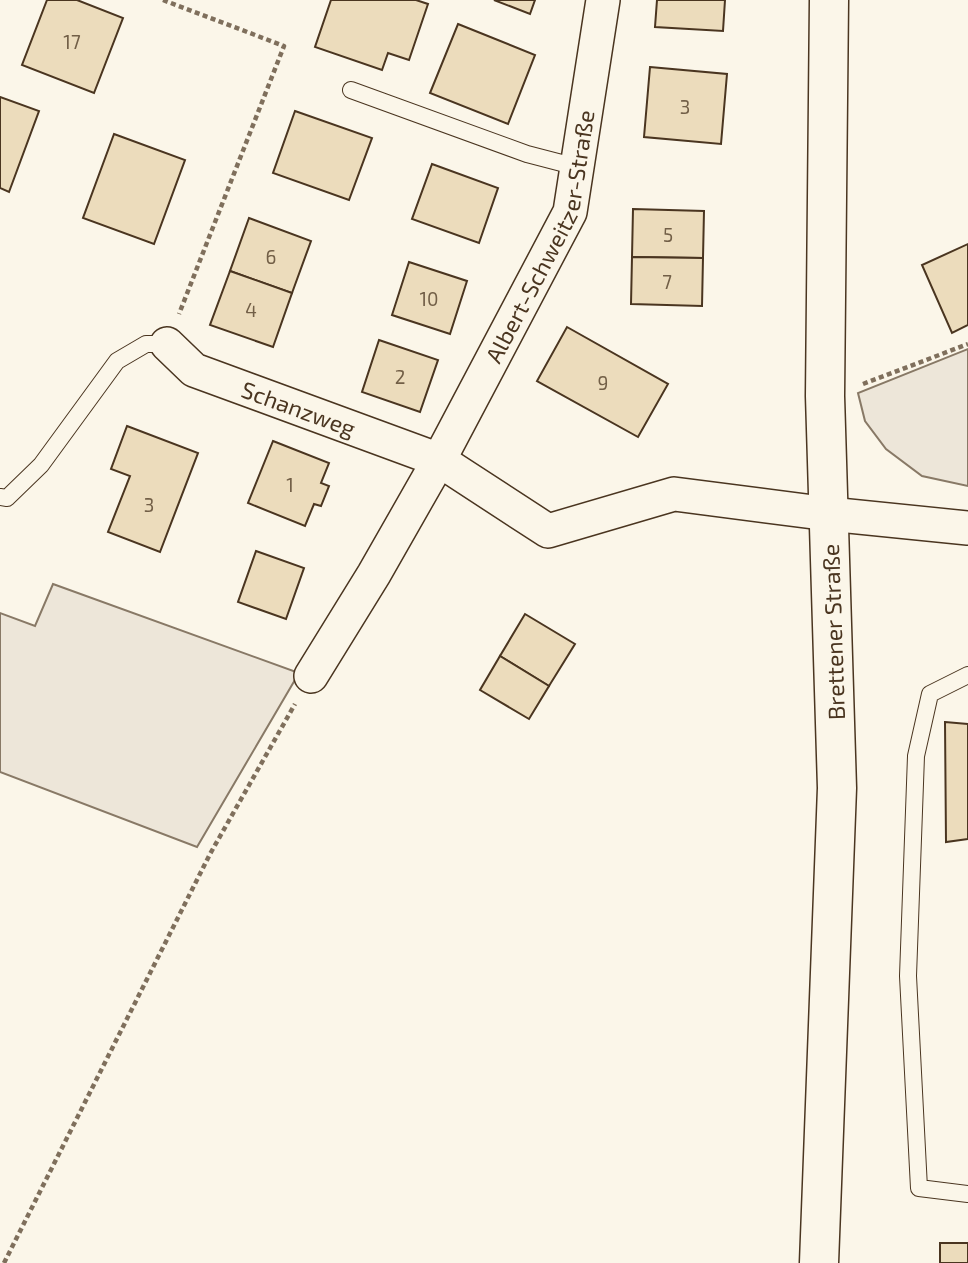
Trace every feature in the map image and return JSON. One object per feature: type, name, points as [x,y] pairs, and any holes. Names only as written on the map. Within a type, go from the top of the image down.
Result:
[{"type":"street","name":"Albert-Schweitzer-Straße","points":[[311,676],[374,574],[439,460],[570,212],[604,0]]},
{"type":"street","name":"Brettener Straße","points":[[819,1263],[837,788],[825,396],[829,0]]},
{"type":"street","name":"Schanzweg","points":[[167,344],[194,370],[439,460]]},
{"type":"street","points":[[439,460],[548,531],[674,494],[968,528]]},
{"type":"lane","points":[[351,90],[527,154],[577,167]]},
{"type":"lane","points":[[0,497],[7,498],[41,465],[117,361],[146,344],[167,344]]},
{"type":"lane","points":[[968,675],[930,694],[916,757],[908,976],[919,1188],[968,1194]]},
{"type":"path","points":[[163,0],[284,46],[167,344]]},
{"type":"path","points":[[825,396],[968,345]]},
{"type":"path","points":[[4,1263],[210,854],[311,676]]},
{"type":"shaded area","points":[[968,349],[968,486],[922,476],[886,449],[865,421],[858,393]]},
{"type":"shaded area","points":[[53,584],[299,673],[197,847],[0,772],[0,613],[35,626]]},
{"type":"building","points":[[47,0],[77,0],[123,18],[94,93],[22,65]]},
{"type":"building","points":[[331,0],[416,0],[428,4],[409,60],[388,53],[382,70],[315,47]]},
{"type":"building","points":[[494,0],[535,0],[530,14]]},
{"type":"building","points":[[657,0],[725,0],[723,31],[655,27]]},
{"type":"building","points":[[458,24],[535,55],[508,124],[430,93]]},
{"type":"building","points":[[650,67],[727,74],[721,144],[644,137]]},
{"type":"building","points":[[0,97],[39,111],[9,192],[0,188]]},
{"type":"building","points":[[295,111],[372,138],[349,200],[273,173]]},
{"type":"building","points":[[114,134],[185,160],[154,244],[83,218]]},
{"type":"building","points":[[432,164],[498,188],[479,243],[412,219]]},
{"type":"building","points":[[633,209],[704,211],[703,258],[632,257]]},
{"type":"building","points":[[249,218],[311,241],[292,293],[230,271]]},
{"type":"building","points":[[968,244],[968,325],[952,333],[922,265]]},
{"type":"building","points":[[632,257],[703,258],[702,306],[631,304]]},
{"type":"building","points":[[409,262],[467,281],[450,334],[392,315]]},
{"type":"building","points":[[230,271],[292,293],[273,347],[210,325]]},
{"type":"building","points":[[567,327],[668,384],[638,437],[537,381]]},
{"type":"building","points":[[379,340],[438,360],[420,412],[362,392]]},
{"type":"building","points":[[127,426],[198,453],[160,552],[108,532],[130,476],[111,469]]},
{"type":"building","points":[[273,441],[329,463],[321,483],[329,486],[321,506],[314,504],[305,526],[248,503]]},
{"type":"building","points":[[256,551],[304,568],[286,619],[238,602]]},
{"type":"building","points":[[525,614],[575,644],[549,686],[500,656]]},
{"type":"building","points":[[500,656],[549,686],[529,719],[480,690]]},
{"type":"building","points":[[945,722],[968,724],[968,839],[946,842]]},
{"type":"building","points":[[940,1243],[968,1243],[968,1263],[940,1263]]}]
